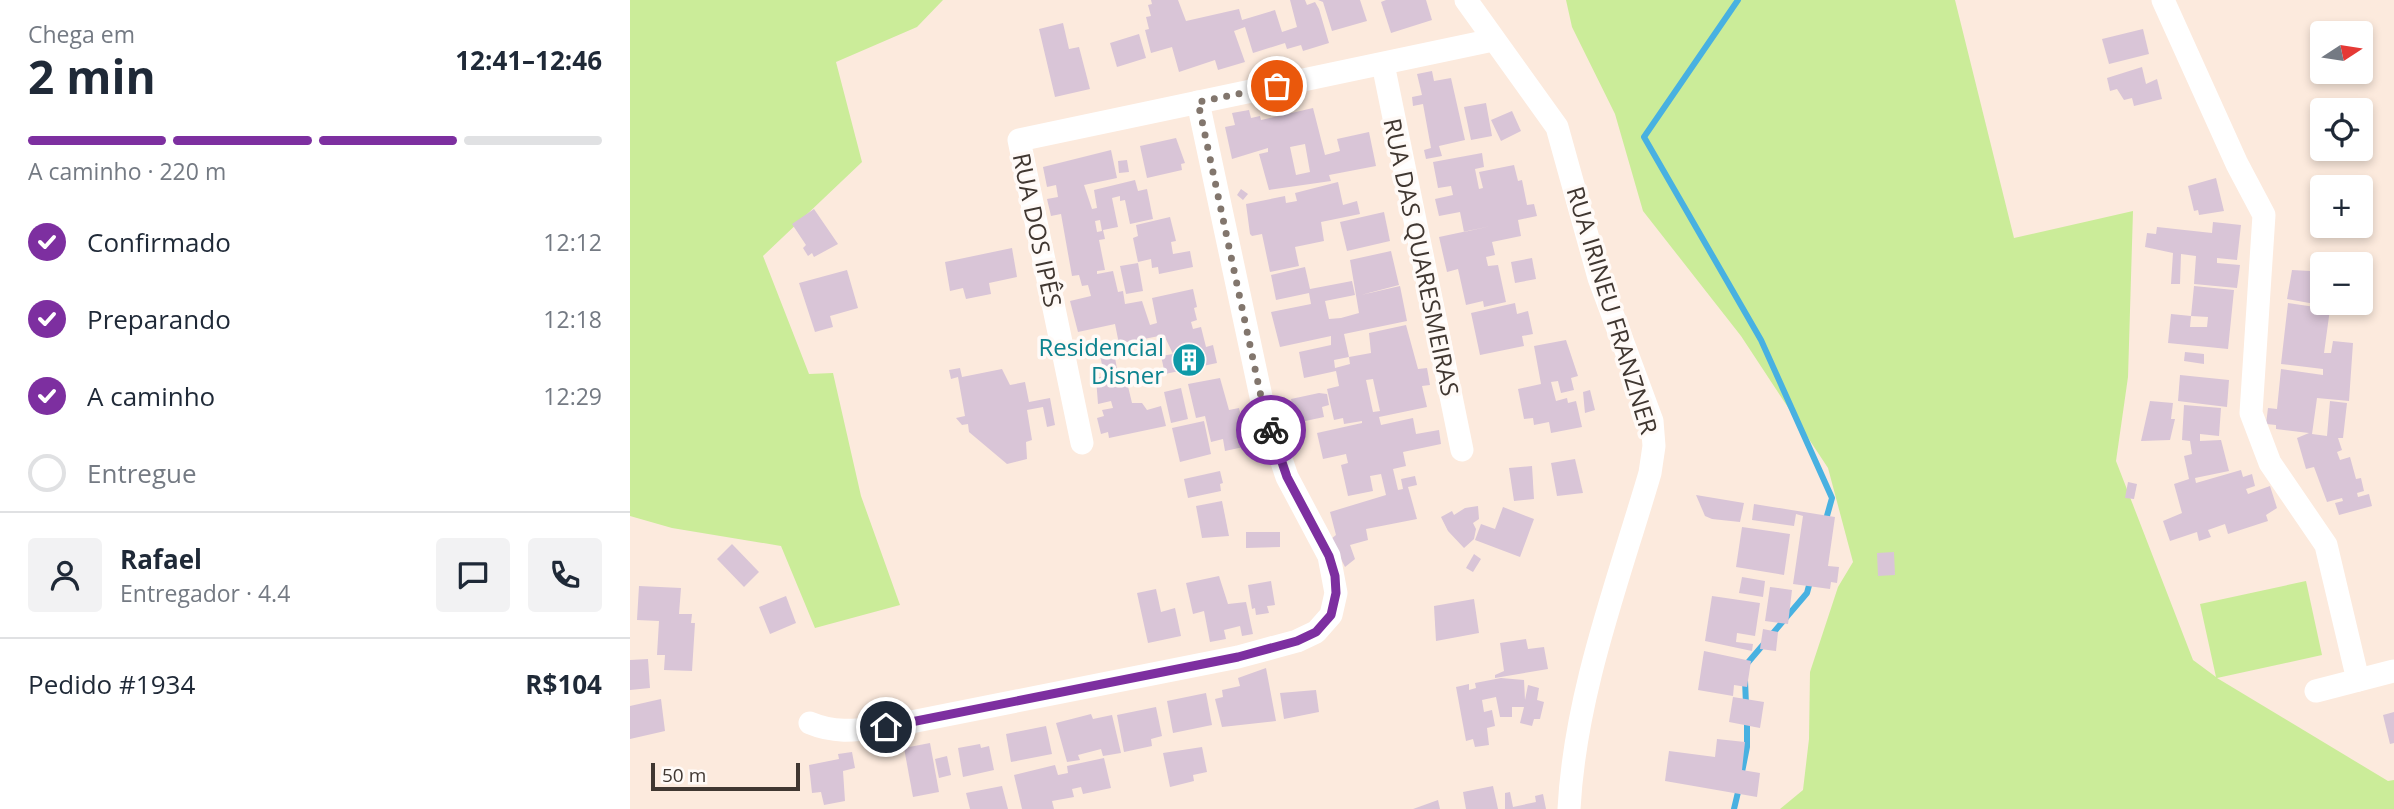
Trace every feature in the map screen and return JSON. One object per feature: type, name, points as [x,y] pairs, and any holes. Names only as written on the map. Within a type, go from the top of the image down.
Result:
[{"type":"street","name":"RUA IRINEU FRANZNER","points":[[1466,0],[1493,40],[1536,94],[1557,127],[1567,155],[1599,278],[1652,421],[1654,446],[1650,472],[1588,685],[1573,756],[1569,809]]},
{"type":"street","points":[[2163,0],[2237,164],[2264,215],[2250,413],[2270,463],[2326,545],[2358,680]]},
{"type":"street","points":[[810,723],[829,730],[847,732],[910,723],[1238,657],[1297,641],[1316,632],[1331,615],[1336,593],[1335,576],[1329,556],[1287,477],[1263,406],[1198,102],[1493,40]]},
{"type":"street","name":"RUA DAS QUARESMEIRAS","points":[[1383,64],[1462,450]]},
{"type":"street","name":"RUA DOS IPÊS","points":[[1082,443],[1019,140],[1198,102]]},
{"type":"street","points":[[2316,691],[2394,671]]},
{"type":"green space","points":[[630,0],[943,0],[917,27],[836,62],[862,162],[763,256],[809,374],[833,373],[861,496],[900,605],[815,628],[781,546],[672,528],[630,516]]},
{"type":"green space","points":[[1566,0],[1955,0],[2014,238],[2133,211],[2128,377],[2116,461],[2193,660],[2216,677],[2200,604],[2306,581],[2322,655],[2217,678],[2388,781],[2394,780],[2394,809],[1780,809],[1803,790],[1809,739],[1810,672],[1838,587],[1853,562],[1828,468],[1741,336],[1643,211],[1615,114],[1572,27]]},
{"type":"building","points":[[1151,0],[1178,0],[1186,21],[1239,9],[1242,20],[1275,10],[1282,32],[1297,27],[1290,0],[1305,0],[1307,5],[1315,2],[1329,43],[1303,51],[1301,45],[1287,49],[1285,43],[1253,53],[1245,27],[1234,31],[1245,62],[1218,70],[1215,60],[1179,72],[1172,47],[1151,53],[1145,30],[1149,29],[1146,17],[1151,16],[1148,5],[1152,4]]},
{"type":"building","points":[[1318,0],[1360,0],[1367,21],[1332,31],[1323,2]]},
{"type":"building","points":[[1426,0],[1432,20],[1391,33],[1381,2]]},
{"type":"building","points":[[1063,23],[1069,49],[1079,47],[1090,89],[1055,97],[1039,29]]},
{"type":"building","points":[[2143,29],[2149,54],[2109,64],[2102,39]]},
{"type":"building","points":[[1139,34],[1146,58],[1117,67],[1110,43]]},
{"type":"building","points":[[2142,67],[2146,84],[2157,79],[2162,99],[2134,106],[2132,98],[2124,100],[2117,89],[2110,91],[2107,78]]},
{"type":"building","points":[[1432,71],[1434,81],[1451,78],[1465,140],[1439,146],[1442,156],[1426,159],[1424,150],[1431,148],[1423,104],[1413,106],[1412,97],[1422,95],[1417,74]]},
{"type":"building","points":[[1486,103],[1492,136],[1471,140],[1464,107]]},
{"type":"building","points":[[1313,108],[1325,155],[1340,151],[1337,139],[1369,132],[1376,166],[1329,175],[1331,181],[1269,190],[1259,154],[1268,152],[1268,148],[1232,159],[1225,127],[1235,125],[1232,113],[1249,110],[1251,118],[1260,116],[1261,120]],"holes":[[[1305,144],[1310,172],[1296,175],[1290,147]]]},
{"type":"building","points":[[1512,111],[1521,131],[1501,141],[1491,120]]},
{"type":"building","points":[[1176,138],[1185,163],[1181,164],[1182,170],[1147,178],[1140,146]]},
{"type":"building","points":[[1111,150],[1117,178],[1084,185],[1092,209],[1097,208],[1094,190],[1135,180],[1138,191],[1147,189],[1153,219],[1130,224],[1125,200],[1120,201],[1120,196],[1112,198],[1118,227],[1103,230],[1105,239],[1099,240],[1105,270],[1097,271],[1097,274],[1113,271],[1118,292],[1123,291],[1125,304],[1142,301],[1150,325],[1157,323],[1152,298],[1193,289],[1197,320],[1191,322],[1193,329],[1201,327],[1206,347],[1213,345],[1217,363],[1165,374],[1161,356],[1173,354],[1164,335],[1119,344],[1115,324],[1078,332],[1070,301],[1091,296],[1088,285],[1082,286],[1079,275],[1072,276],[1061,214],[1051,216],[1047,199],[1058,197],[1056,185],[1047,187],[1043,167]],"holes":[[[1100,220],[1102,231],[1097,232],[1095,221]]]},
{"type":"building","points":[[1482,153],[1484,167],[1475,169],[1479,189],[1483,188],[1479,172],[1514,165],[1518,181],[1522,180],[1527,205],[1534,204],[1537,216],[1518,220],[1521,236],[1492,242],[1495,255],[1486,257],[1488,266],[1498,265],[1506,302],[1484,307],[1483,301],[1466,305],[1458,269],[1447,272],[1439,237],[1464,232],[1460,212],[1439,216],[1435,199],[1453,195],[1451,186],[1438,188],[1433,162]]},
{"type":"building","points":[[1127,160],[1129,172],[1119,173],[1118,161]]},
{"type":"building","points":[[2216,178],[2224,211],[2199,215],[2198,210],[2194,211],[2188,186]]},
{"type":"building","points":[[1338,182],[1343,205],[1357,201],[1360,214],[1321,222],[1324,241],[1295,247],[1299,266],[1270,272],[1262,234],[1250,234],[1246,204],[1285,196],[1286,203],[1297,201],[1295,193]]},
{"type":"building","points":[[1241,189],[1248,194],[1243,200],[1237,195]]},
{"type":"building","points":[[814,209],[838,244],[814,257],[812,253],[808,256],[803,248],[806,245],[792,224]]},
{"type":"building","points":[[1384,212],[1390,241],[1347,251],[1340,222]]},
{"type":"building","points":[[1170,217],[1176,241],[1171,242],[1173,254],[1190,251],[1193,267],[1159,274],[1158,267],[1152,268],[1151,259],[1138,262],[1133,238],[1138,236],[1136,225]]},
{"type":"building","points":[[2213,222],[2241,225],[2237,260],[2217,258],[2217,263],[2240,265],[2237,288],[2194,284],[2196,256],[2181,254],[2180,284],[2171,284],[2173,253],[2145,247],[2147,233],[2156,234],[2157,227],[2212,233]]},
{"type":"building","points":[[1012,248],[1017,277],[989,283],[991,294],[966,299],[963,288],[950,291],[945,262]]},
{"type":"building","points":[[1391,251],[1399,285],[1361,295],[1400,286],[1407,321],[1344,334],[1349,357],[1371,353],[1369,333],[1406,325],[1418,369],[1427,368],[1430,385],[1422,386],[1427,407],[1379,417],[1381,425],[1413,418],[1416,434],[1439,430],[1441,444],[1403,452],[1406,466],[1393,469],[1398,490],[1403,489],[1401,479],[1415,476],[1417,485],[1408,487],[1417,519],[1366,529],[1368,540],[1350,545],[1355,559],[1345,567],[1331,539],[1336,535],[1330,512],[1386,495],[1381,474],[1370,476],[1373,491],[1348,496],[1341,465],[1348,463],[1346,454],[1323,459],[1317,433],[1362,421],[1344,424],[1343,418],[1334,420],[1327,389],[1339,386],[1336,371],[1304,378],[1299,352],[1331,345],[1331,336],[1280,347],[1271,312],[1311,304],[1309,293],[1276,300],[1271,275],[1305,267],[1310,289],[1352,281],[1355,295],[1325,301],[1329,319],[1341,318],[1359,313],[1350,260]],"holes":[[[1349,357],[1350,364],[1335,368],[1334,360]],[[1373,379],[1380,411],[1373,412],[1366,380]]]},
{"type":"building","points":[[1532,258],[1536,279],[1515,283],[1511,262]]},
{"type":"building","points":[[1138,263],[1143,291],[1126,294],[1120,266]]},
{"type":"building","points":[[847,270],[858,308],[830,316],[833,327],[815,332],[799,283]]},
{"type":"building","points":[[2292,270],[2310,271],[2310,303],[2287,299]]},
{"type":"building","points":[[2194,286],[2234,290],[2228,349],[2168,343],[2171,314],[2191,316]],"holes":[[[2191,316],[2208,317],[2207,327],[2190,327]]]},
{"type":"building","points":[[1515,303],[1517,314],[1528,311],[1533,334],[1522,336],[1524,346],[1480,355],[1471,313]]},
{"type":"building","points":[[2288,303],[2310,306],[2310,315],[2329,315],[2324,353],[2331,353],[2333,341],[2353,343],[2349,401],[2317,398],[2312,434],[2327,436],[2330,401],[2347,403],[2343,438],[2338,438],[2342,450],[2337,452],[2340,460],[2350,457],[2356,479],[2361,478],[2364,491],[2357,493],[2358,497],[2369,494],[2372,506],[2339,515],[2335,503],[2343,501],[2342,498],[2327,502],[2314,467],[2306,469],[2297,438],[2309,433],[2276,429],[2276,425],[2266,424],[2268,408],[2277,409],[2281,369],[2323,375],[2323,369],[2281,364]]},
{"type":"building","points":[[1566,340],[1578,376],[1571,378],[1574,390],[1561,393],[1558,381],[1551,382],[1556,401],[1567,398],[1568,403],[1576,401],[1582,427],[1551,433],[1549,422],[1534,425],[1533,418],[1524,419],[1518,389],[1541,384],[1534,346]]},
{"type":"building","points":[[1113,346],[1118,375],[1125,374],[1132,403],[1142,403],[1147,410],[1161,406],[1166,426],[1109,438],[1108,432],[1101,434],[1097,418],[1104,416],[1102,410],[1113,408],[1111,401],[1098,404],[1096,378],[1104,376],[1099,349]]},
{"type":"building","points":[[2185,352],[2204,354],[2204,364],[2184,361]]},
{"type":"building","points":[[960,368],[962,377],[1002,369],[1010,385],[1025,382],[1029,402],[1050,398],[1055,425],[1047,427],[1043,407],[1027,410],[1032,440],[1026,442],[1027,459],[1007,464],[969,432],[968,424],[962,425],[956,418],[965,416],[958,377],[951,379],[949,370]]},
{"type":"building","points":[[2180,375],[2229,380],[2227,407],[2178,401]]},
{"type":"building","points":[[1220,378],[1229,410],[1239,408],[1248,446],[1225,451],[1223,439],[1211,442],[1205,416],[1196,418],[1188,384]]},
{"type":"building","points":[[1181,388],[1188,419],[1171,423],[1164,392]]},
{"type":"building","points":[[1590,390],[1595,410],[1585,413],[1583,392]]},
{"type":"building","points":[[1327,394],[1329,405],[1322,407],[1324,417],[1296,423],[1291,399]]},
{"type":"building","points":[[2150,401],[2173,403],[2171,419],[2175,419],[2170,440],[2141,441]]},
{"type":"building","points":[[2184,405],[2221,408],[2219,436],[2200,434],[2200,441],[2221,440],[2229,471],[2195,478],[2196,483],[2241,470],[2243,477],[2252,474],[2255,486],[2246,489],[2248,494],[2270,486],[2277,508],[2266,515],[2268,521],[2228,534],[2225,524],[2208,530],[2211,537],[2199,541],[2197,532],[2170,541],[2163,521],[2182,513],[2174,484],[2189,479],[2184,456],[2192,454],[2190,441],[2182,440]]},
{"type":"building","points":[[1204,421],[1211,454],[1180,462],[1172,428]]},
{"type":"building","points":[[1575,459],[1583,493],[1557,496],[1551,463]]},
{"type":"building","points":[[1532,466],[1534,499],[1514,501],[1509,468]]},
{"type":"building","points":[[1220,471],[1223,483],[1220,484],[1221,491],[1188,498],[1184,479]]},
{"type":"building","points":[[2128,482],[2137,484],[2134,499],[2125,498]]},
{"type":"building","points":[[1696,495],[1744,503],[1740,522],[1705,516]]},
{"type":"building","points":[[1222,501],[1229,536],[1202,538],[1196,506]]},
{"type":"building","points":[[1754,504],[1835,517],[1828,566],[1839,567],[1837,583],[1831,582],[1830,589],[1793,584],[1803,516],[1796,514],[1794,526],[1752,520]]},
{"type":"building","points":[[1478,506],[1479,519],[1473,523],[1476,529],[1474,539],[1464,548],[1448,531],[1441,517],[1452,511],[1454,515],[1465,508]]},
{"type":"building","points":[[1503,507],[1534,519],[1520,557],[1475,540],[1481,524],[1495,529]]},
{"type":"building","points":[[1742,527],[1790,534],[1784,575],[1736,567]]},
{"type":"building","points":[[1246,532],[1280,532],[1280,547],[1246,548]]},
{"type":"building","points":[[732,544],[759,572],[744,587],[717,559]]},
{"type":"building","points":[[1894,552],[1895,575],[1878,576],[1877,553]]},
{"type":"building","points":[[1474,554],[1481,559],[1473,572],[1466,568]]},
{"type":"building","points":[[1219,576],[1228,604],[1246,602],[1253,634],[1242,636],[1240,626],[1224,630],[1226,639],[1210,642],[1204,611],[1193,614],[1186,583]]},
{"type":"building","points":[[1742,577],[1765,581],[1763,597],[1739,593]]},
{"type":"building","points":[[1271,581],[1275,605],[1267,606],[1269,613],[1256,615],[1255,608],[1252,609],[1248,585]]},
{"type":"building","points":[[639,586],[681,588],[679,614],[692,614],[691,623],[695,623],[692,671],[664,670],[665,655],[657,655],[659,621],[637,620]]},
{"type":"building","points":[[1770,587],[1792,590],[1788,624],[1765,621]]},
{"type":"building","points":[[1156,589],[1161,612],[1175,608],[1181,636],[1148,643],[1137,593]]},
{"type":"building","points":[[786,596],[796,623],[770,634],[759,607]]},
{"type":"building","points":[[1712,596],[1760,603],[1755,636],[1737,633],[1736,642],[1753,644],[1752,651],[1705,641]]},
{"type":"building","points":[[1474,599],[1479,633],[1436,641],[1434,606]]},
{"type":"building","points":[[1763,629],[1778,632],[1776,651],[1760,649]]},
{"type":"building","points":[[1526,639],[1528,649],[1544,647],[1548,669],[1495,678],[1495,675],[1504,671],[1500,643]]},
{"type":"building","points":[[1704,651],[1751,661],[1747,687],[1734,685],[1733,696],[1698,690]]},
{"type":"building","points":[[648,659],[650,688],[630,690],[630,660]]},
{"type":"building","points":[[1266,668],[1276,721],[1222,727],[1215,699],[1223,697],[1222,690],[1240,686],[1238,678]]},
{"type":"building","points":[[1501,678],[1524,680],[1525,700],[1528,685],[1539,688],[1537,700],[1544,702],[1540,719],[1534,719],[1532,726],[1520,723],[1524,707],[1512,707],[1512,717],[1500,717],[1496,697],[1482,700],[1484,712],[1492,710],[1495,726],[1487,728],[1489,745],[1475,747],[1473,739],[1466,741],[1456,687],[1469,684],[1469,690],[1476,688],[1475,683]]},
{"type":"building","points":[[1316,690],[1319,712],[1284,719],[1280,693]]},
{"type":"building","points":[[1206,693],[1212,725],[1173,733],[1167,701]]},
{"type":"building","points":[[1733,697],[1764,702],[1760,728],[1729,722]]},
{"type":"building","points":[[661,699],[665,731],[630,739],[630,706]]},
{"type":"building","points":[[1156,707],[1162,736],[1151,739],[1152,746],[1124,752],[1117,715]]},
{"type":"building","points":[[2394,712],[2394,743],[2390,744],[2383,715]]},
{"type":"building","points":[[1091,714],[1093,719],[1112,715],[1121,753],[1103,756],[1101,749],[1078,755],[1080,760],[1067,762],[1056,723]]},
{"type":"building","points":[[1046,726],[1052,754],[1011,762],[1006,734]]},
{"type":"building","points":[[1717,739],[1745,742],[1742,770],[1760,773],[1757,797],[1665,781],[1669,751],[1715,757]]},
{"type":"building","points":[[930,743],[939,792],[913,797],[904,748]]},
{"type":"building","points":[[980,744],[981,748],[989,746],[994,770],[963,777],[958,748]]},
{"type":"building","points":[[1202,747],[1207,772],[1193,775],[1194,781],[1170,787],[1163,753]]},
{"type":"building","points":[[852,752],[855,768],[843,771],[845,801],[824,805],[821,792],[812,793],[809,765],[839,759],[838,754]]},
{"type":"building","points":[[947,756],[951,775],[939,778],[935,759]]},
{"type":"building","points":[[1104,758],[1111,788],[1083,794],[1081,787],[1072,789],[1074,797],[1052,801],[1054,809],[1022,809],[1014,775],[1055,765],[1058,775],[1068,773],[1067,766]]},
{"type":"building","points":[[1002,786],[1008,809],[970,809],[966,793]]},
{"type":"building","points":[[1493,786],[1498,809],[1466,809],[1463,792]]},
{"type":"building","points":[[1510,792],[1513,807],[1536,802],[1535,796],[1543,794],[1546,809],[1505,809],[1505,793]]},
{"type":"building","points":[[1438,800],[1440,809],[1413,809]]},
{"type":"waterway","points":[[1738,0],[1644,137],[1761,340],[1832,498],[1825,523]]},
{"type":"waterway","points":[[1745,666],[1807,593],[1811,578]]},
{"type":"waterway","points":[[1745,680],[1746,705]]},
{"type":"waterway","points":[[1741,777],[1747,747],[1747,719]]},
{"type":"waterway","points":[[1734,809],[1739,788]]},
{"type":"way so far","points":[[1271,430],[1263,406],[1198,102],[1277,86]]},
{"type":"place","name":"Residencial Disner","points":[[1189,360]]},
{"type":"route","points":[[886,727],[1238,657],[1297,641],[1316,632],[1331,615],[1336,593],[1335,576],[1329,556],[1287,477],[1271,430]]}]
